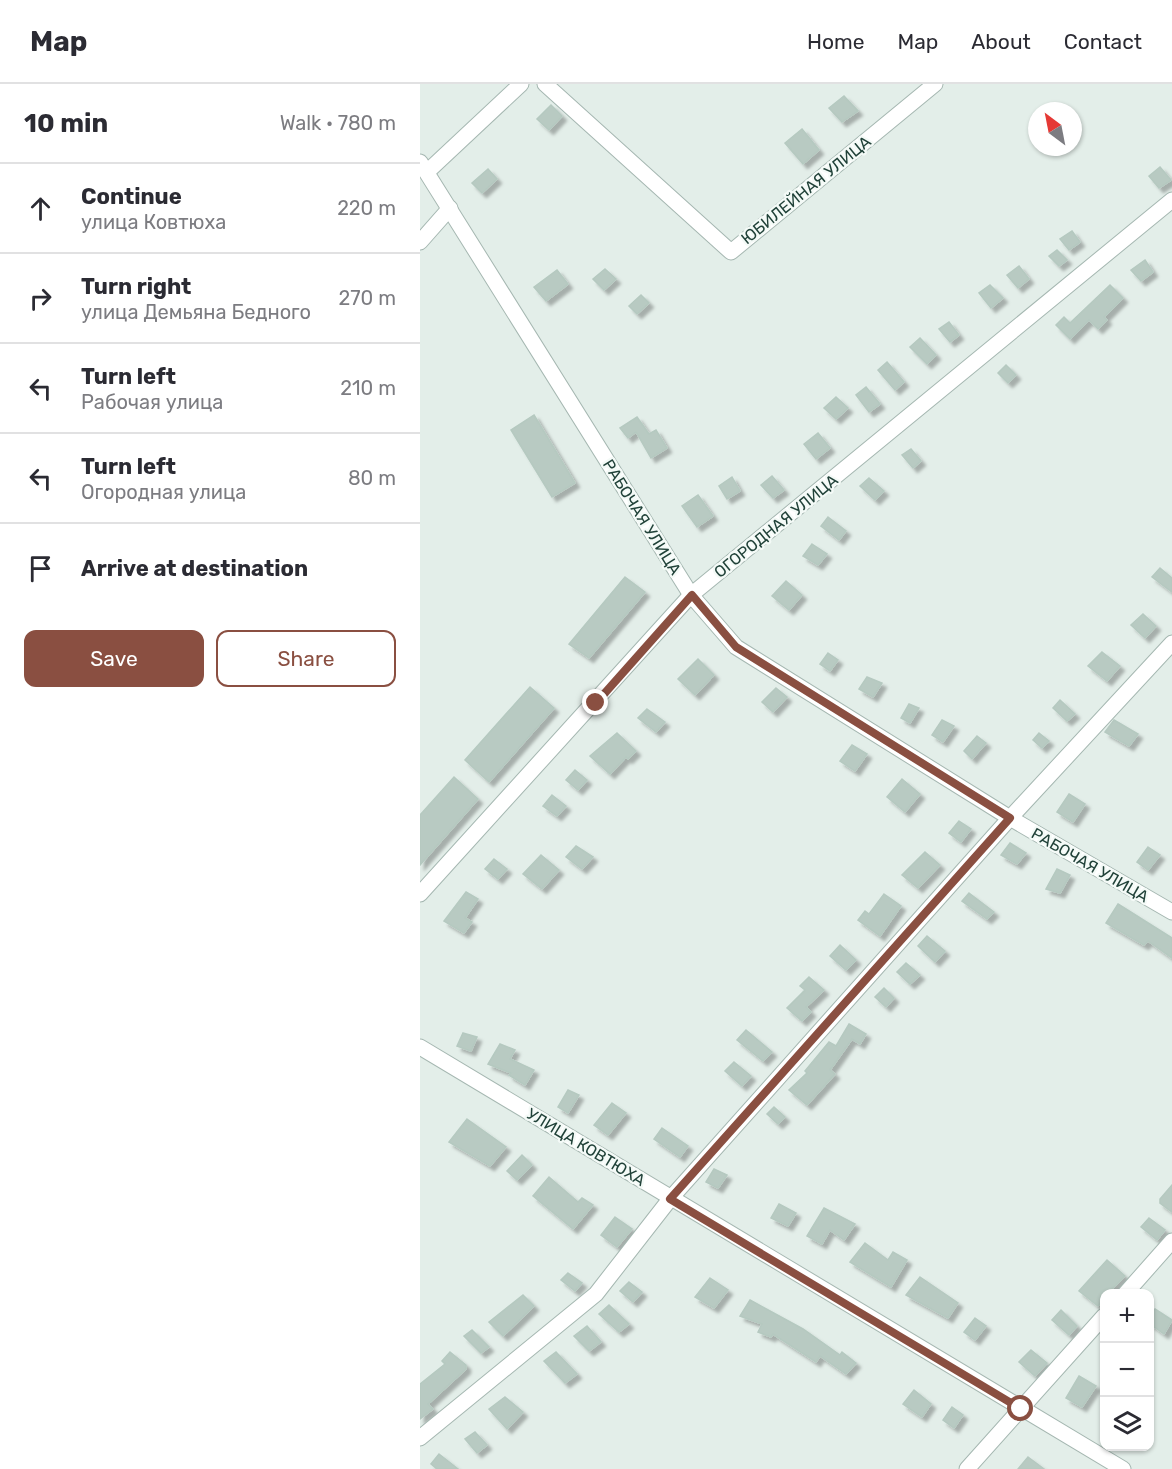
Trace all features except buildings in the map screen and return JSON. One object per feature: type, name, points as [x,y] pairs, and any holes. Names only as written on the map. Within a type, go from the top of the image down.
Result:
[{"type":"street","points":[[424,167],[521,84]]},
{"type":"street","name":"ЮБИЛЕЙНАЯ УЛИЦА","points":[[545,84],[731,252],[935,84]]},
{"type":"street","name":"РАБОЧАЯ УЛИЦА","points":[[424,167],[692,595],[736,647],[1010,818],[1172,912]]},
{"type":"street","name":"ОГОРОДНАЯ УЛИЦА","points":[[420,894],[692,595],[1172,200]]},
{"type":"street","points":[[420,242],[450,208]]},
{"type":"street","points":[[420,1438],[596,1294],[670,1199],[1010,818],[1172,643]]},
{"type":"street","name":"УЛИЦА КОВТЮХА","points":[[420,1047],[1123,1469]]},
{"type":"street","points":[[1129,1289],[1172,1241]]},
{"type":"street","points":[[967,1469],[1100,1320]]},
{"type":"route","points":[[596,703],[692,595],[736,647],[1010,818],[670,1199],[1021,1409]]}]
